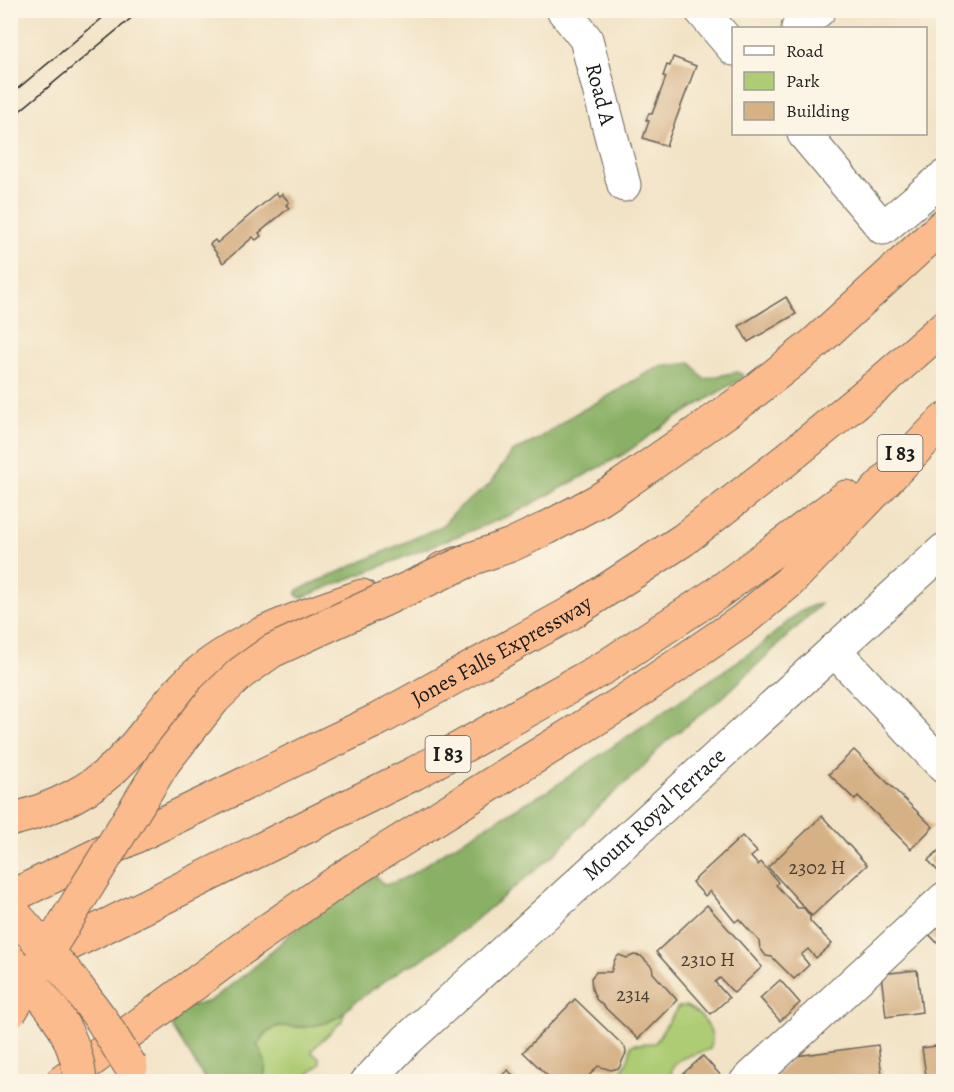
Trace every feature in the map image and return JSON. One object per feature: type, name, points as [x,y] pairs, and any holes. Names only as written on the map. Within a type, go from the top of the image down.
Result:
[{"type":"main road","points":[[10,1012],[164,762],[214,699],[241,673],[272,651],[470,560],[529,536],[598,500],[746,398],[814,345],[944,225]]},
{"type":"main road","name":"Jones Falls Expressway","points":[[13,909],[379,719],[571,613],[683,540],[871,390],[944,327]]},
{"type":"main road","points":[[62,1082],[255,939],[357,868],[623,702],[742,621],[788,583],[944,418]]},
{"type":"main road","name":"I 83","points":[[10,973],[415,772],[605,667],[716,594],[826,514],[944,418]]},
{"type":"main road","points":[[10,820],[38,813],[65,801],[97,781],[124,759],[177,693],[199,673],[257,636],[321,610],[470,560]]},
{"type":"main road","points":[[13,909],[69,976],[101,1019],[131,1067]]},
{"type":"main road","points":[[10,961],[47,1001],[69,1033],[79,1069],[80,1082]]},
{"type":"street","name":"Road A","points":[[563,10],[586,39],[624,184]]},
{"type":"street","points":[[701,10],[732,47]]},
{"type":"street","points":[[799,27],[819,10]]},
{"type":"street","points":[[805,135],[883,228],[944,177]]},
{"type":"street","name":"Mount Royal Terrace","points":[[367,1082],[415,1033],[944,550]]},
{"type":"street","points":[[834,650],[944,767]]},
{"type":"street","points":[[746,1082],[944,899]]},
{"type":"green space","points":[[691,363],[704,379],[736,372],[742,374],[742,378],[666,424],[624,454],[513,514],[301,598],[296,595],[298,590],[442,526],[457,509],[489,485],[512,452],[537,440],[575,414],[660,367]]},
{"type":"green space","points":[[821,604],[723,697],[663,744],[640,770],[598,807],[557,852],[462,931],[418,962],[405,967],[355,1002],[340,1016],[326,1023],[306,1027],[278,1026],[265,1034],[257,1045],[265,1063],[262,1081],[206,1081],[173,1028],[172,1017],[176,1010],[210,1001],[252,969],[289,935],[375,875],[384,885],[393,883],[546,792],[760,646],[799,612]]},
{"type":"green space","points":[[686,1006],[707,1023],[712,1036],[710,1049],[676,1063],[671,1073],[676,1081],[615,1081],[626,1062],[631,1046],[655,1043],[678,1007]]},
{"type":"green space","points":[[345,1010],[342,1021],[312,1050],[312,1053],[319,1057],[320,1064],[301,1081],[262,1081],[266,1074],[257,1045],[269,1031],[280,1025],[303,1027],[316,1025],[335,1018]]},
{"type":"building","points":[[673,57],[696,66],[666,146],[643,138],[649,121],[646,120],[649,113],[652,114],[666,77],[663,76],[667,65],[670,66]]},
{"type":"building","points":[[276,193],[279,196],[282,194],[289,202],[286,205],[289,208],[259,233],[261,236],[256,240],[253,237],[223,263],[210,244],[215,240],[217,243]]},
{"type":"building","points":[[786,297],[796,314],[748,342],[739,326]]},
{"type":"building","points":[[854,750],[933,827],[911,849],[858,796],[855,800],[829,774]]},
{"type":"building","points":[[822,816],[867,865],[812,916],[768,867]]},
{"type":"building","points":[[742,836],[757,852],[751,857],[758,865],[761,862],[778,882],[776,885],[797,908],[804,908],[810,916],[810,921],[832,944],[816,958],[808,949],[801,955],[809,965],[794,979],[772,957],[766,956],[760,948],[759,941],[739,919],[735,922],[710,891],[705,896],[692,882]]},
{"type":"building","points":[[944,846],[944,878],[928,860]]},
{"type":"building","points":[[707,905],[762,967],[734,993],[720,978],[715,982],[729,998],[711,1014],[656,952]]},
{"type":"building","points":[[944,912],[944,950],[924,929]]},
{"type":"building","points":[[619,955],[627,958],[634,955],[641,956],[677,1000],[638,1039],[596,999],[592,989],[591,978],[596,972],[611,972],[615,959]]},
{"type":"building","points":[[917,970],[922,1012],[886,1017],[881,974]]},
{"type":"building","points":[[780,980],[800,1003],[780,1021],[760,998]]},
{"type":"building","points":[[575,999],[625,1047],[626,1053],[619,1068],[611,1070],[598,1066],[583,1082],[554,1082],[523,1052]]},
{"type":"building","points":[[878,1045],[883,1082],[765,1082],[796,1056]]},
{"type":"building","points":[[944,1045],[944,1082],[927,1082],[922,1048]]},
{"type":"building","points":[[703,1056],[724,1079],[721,1082],[681,1082],[678,1078]]},
{"type":"building","points":[[508,1070],[518,1082],[494,1082]]},
{"type":"tram line","points":[[10,95],[112,10]]},
{"type":"tram line","points":[[10,119],[141,10]]}]
